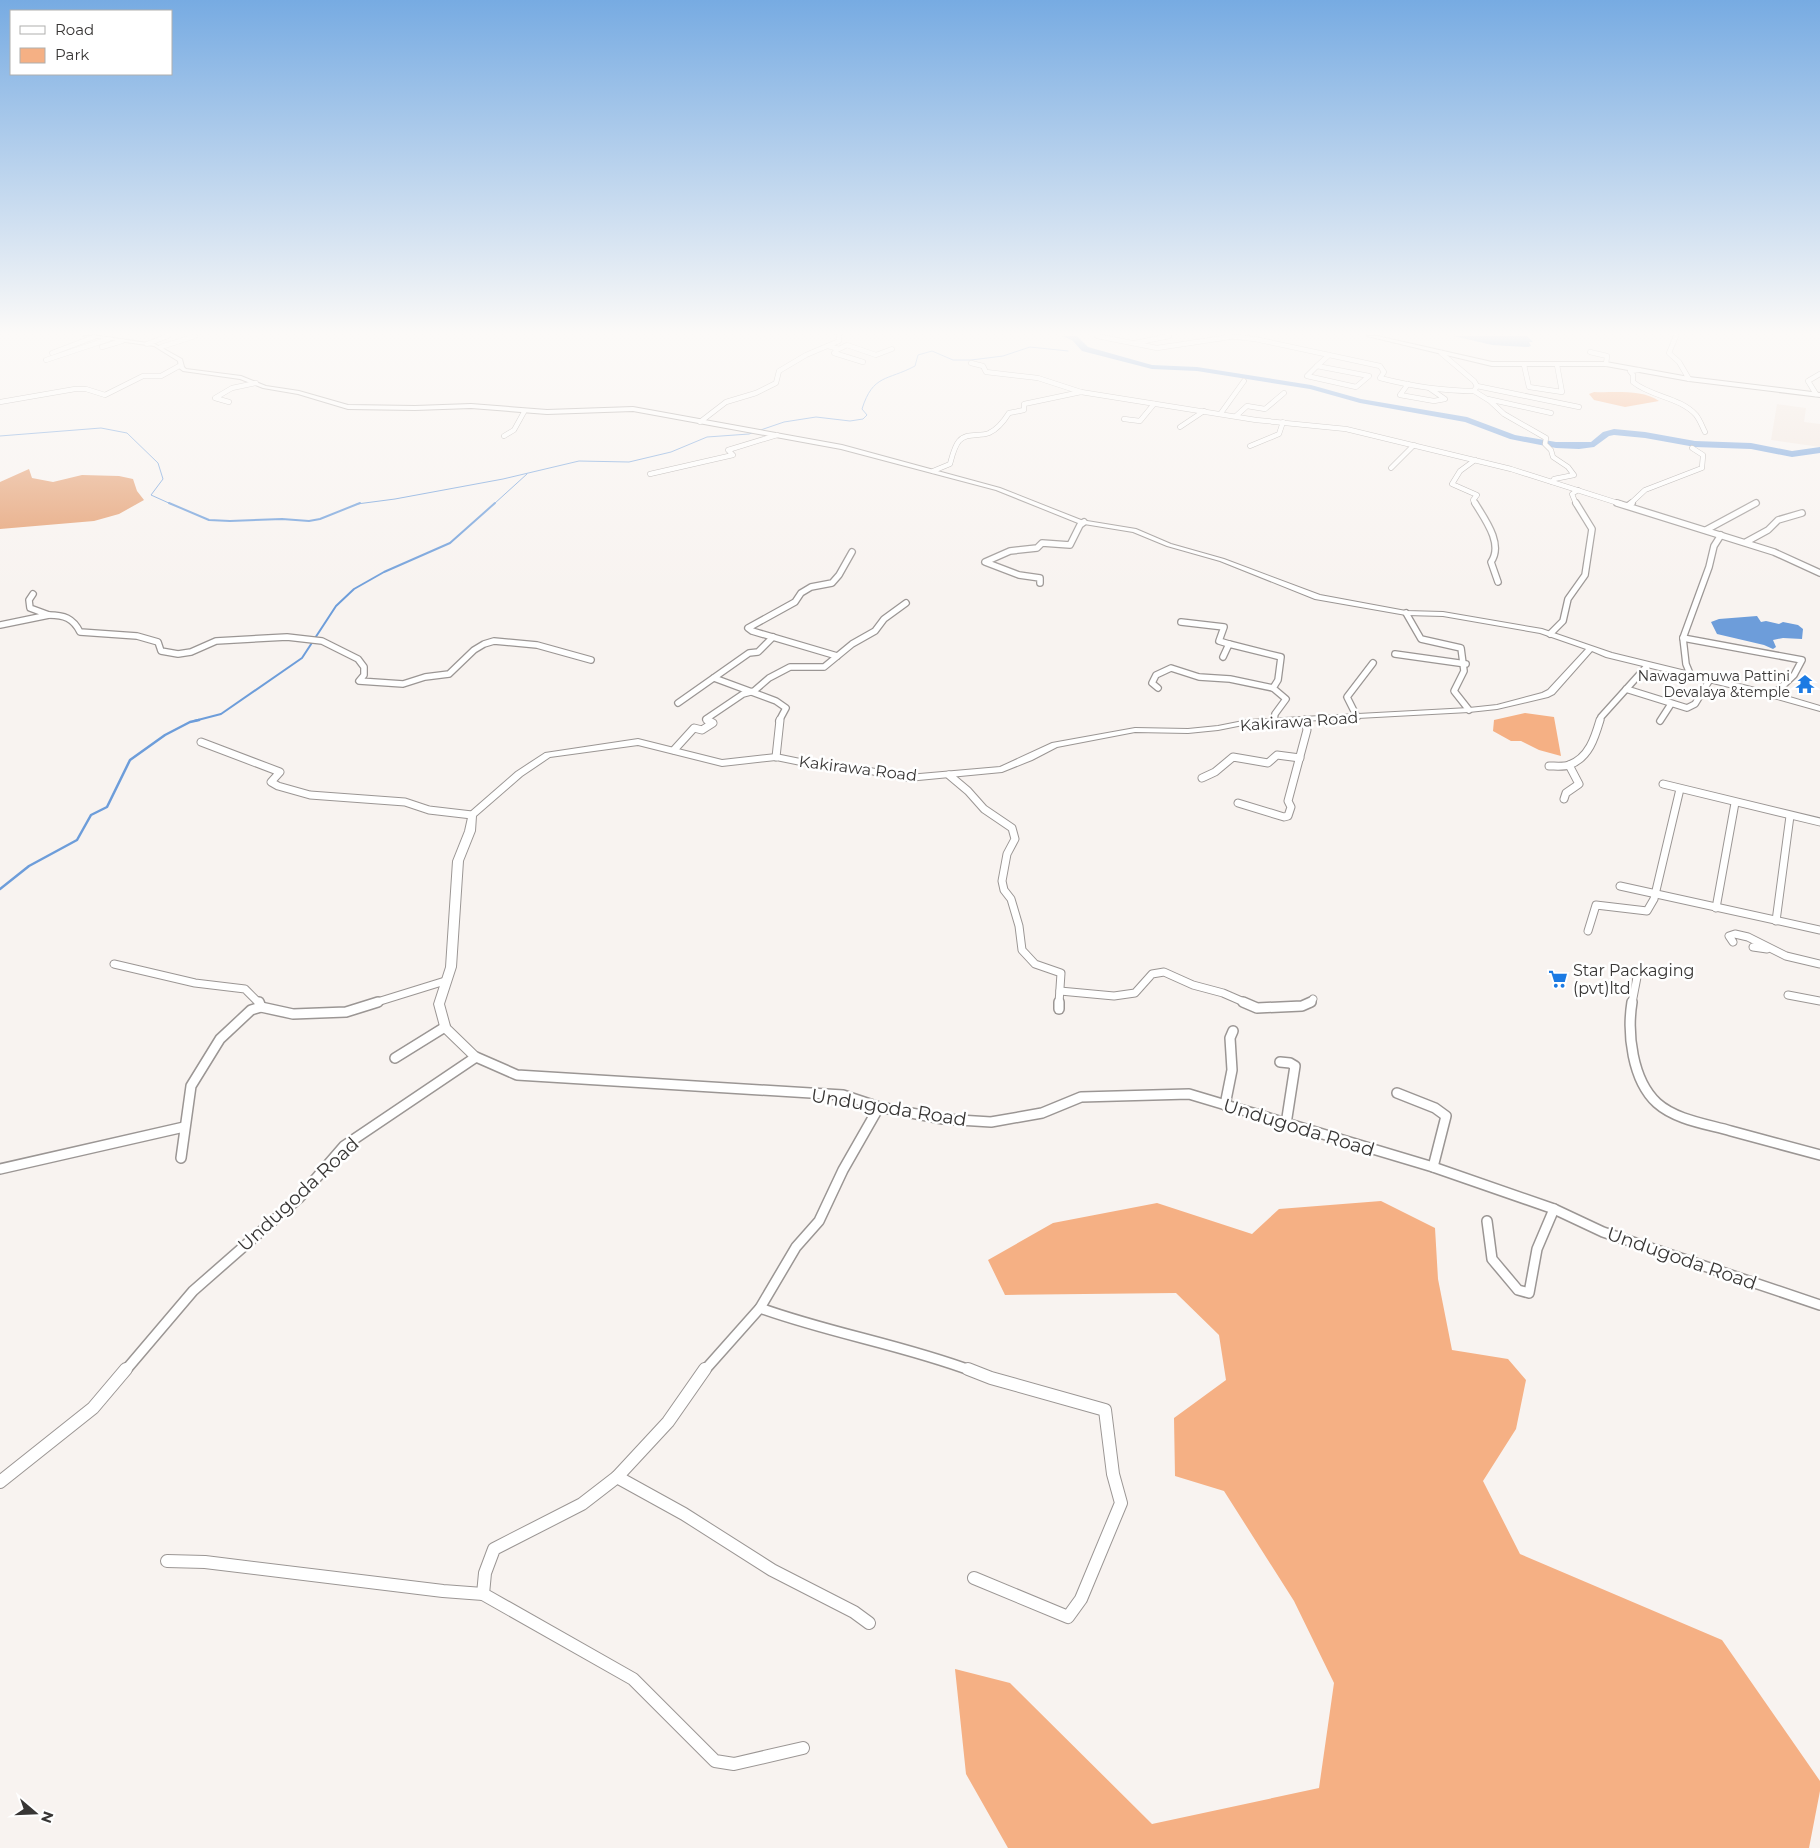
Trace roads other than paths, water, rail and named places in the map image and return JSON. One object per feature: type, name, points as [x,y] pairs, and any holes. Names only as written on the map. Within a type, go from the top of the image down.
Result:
[{"type":"street","points":[[504,436],[514,430],[518,422]]},
{"type":"street","points":[[702,422],[767,432],[849,449],[933,470],[998,489],[1066,517],[1084,522],[1134,530],[1169,544],[1222,560],[1318,597],[1406,614],[1443,614],[1550,634],[1590,649],[1647,666],[1820,709]]},
{"type":"street","points":[[933,470],[950,464],[958,443],[964,437],[972,434],[990,433],[1003,422]]},
{"type":"street","points":[[1180,427],[1187,422]]},
{"type":"street","points":[[1250,446],[1279,434],[1282,422]]},
{"type":"street","points":[[1284,422],[1346,429],[1475,460],[1629,505],[1746,542],[1790,558],[1820,573]]},
{"type":"street","points":[[1518,422],[1546,438],[1545,443],[1551,450],[1553,457],[1568,466],[1574,475],[1554,479],[1552,482]]},
{"type":"street","points":[[1700,422],[1705,432]]},
{"type":"street","points":[[650,474],[733,455],[728,450],[778,435]]},
{"type":"street","points":[[1391,468],[1414,445]]},
{"type":"street","points":[[1629,505],[1645,490],[1702,468],[1703,455],[1692,448]]},
{"type":"street","points":[[1475,460],[1460,471],[1452,484],[1477,495],[1473,500],[1493,538],[1496,555],[1492,562],[1498,582]]},
{"type":"street","points":[[1550,634],[1563,621],[1568,599],[1585,575],[1590,551],[1592,529],[1578,508],[1572,494],[1578,490]]},
{"type":"street","points":[[1706,530],[1756,503]]},
{"type":"street","points":[[1746,542],[1768,530],[1778,520],[1802,513]]},
{"type":"street","points":[[1040,583],[1040,578],[1019,575],[985,562],[1010,550],[1037,548],[1042,543],[1070,545],[1080,525],[1084,522]]},
{"type":"street","points":[[1691,676],[1686,664],[1683,638],[1709,567],[1714,546],[1720,534]]},
{"type":"street","points":[[837,656],[752,631],[748,628],[795,602],[811,587],[832,583],[839,575],[852,552]]},
{"type":"street","points":[[33,594],[29,600],[30,608],[49,615],[68,617],[76,624],[80,632],[137,636],[158,642],[161,651],[178,654],[191,652],[216,641],[287,637],[322,641],[358,659],[364,667],[364,675],[360,681],[403,684],[425,677],[449,674],[464,658],[482,645],[492,641],[524,643],[590,660]]},
{"type":"street","points":[[674,750],[694,728],[702,730],[713,723],[706,719],[743,694],[754,691],[769,678],[790,667],[824,666],[852,644],[875,631],[884,619],[906,603]]},
{"type":"street","points":[[1406,614],[1421,639],[1460,648],[1466,664],[1464,675],[1454,691],[1469,710]]},
{"type":"street","points":[[0,625],[49,615]]},
{"type":"street","points":[[1181,622],[1224,627],[1219,641],[1281,657],[1278,680],[1273,688]]},
{"type":"street","points":[[678,703],[749,653],[758,652],[773,637]]},
{"type":"street","points":[[1683,638],[1802,660],[1794,675],[1773,696]]},
{"type":"street","points":[[1223,657],[1229,644]]},
{"type":"street","name":"Kakirawa Road","points":[[472,815],[519,774],[548,755],[638,742],[722,763],[776,756],[820,766],[870,771],[908,778],[949,776],[1002,769],[1055,745],[1135,730],[1188,731],[1248,722],[1357,717],[1497,707],[1551,692],[1590,649]]},
{"type":"street","points":[[1395,654],[1466,664]]},
{"type":"street","points":[[1357,717],[1347,697],[1373,663]]},
{"type":"street","points":[[1549,766],[1569,765],[1582,757],[1594,741],[1601,717],[1647,666]]},
{"type":"street","points":[[1158,688],[1152,683],[1156,675],[1171,668],[1199,677],[1230,679],[1273,688],[1286,699],[1275,714],[1274,720]]},
{"type":"street","points":[[714,678],[754,691],[786,708],[779,721],[776,756]]},
{"type":"street","points":[[1626,689],[1687,708],[1695,704],[1710,681]]},
{"type":"street","points":[[1660,721],[1671,704]]},
{"type":"street","points":[[1238,803],[1284,817],[1288,816],[1291,807],[1288,801],[1307,730],[1305,720]]},
{"type":"street","points":[[201,742],[280,772],[270,782],[302,793],[405,802],[428,810],[472,815],[470,832],[458,861],[451,967],[439,1004],[445,1028],[476,1057]]},
{"type":"street","points":[[1202,778],[1215,772],[1233,757],[1268,763],[1277,755],[1300,758]]},
{"type":"street","points":[[1564,799],[1566,793],[1579,784],[1569,765]]},
{"type":"street","points":[[949,776],[968,790],[984,809],[1012,828],[1015,839],[1007,854],[1002,881],[1004,890],[1011,899],[1019,926],[1022,950],[1035,964],[1061,973],[1059,1009]]},
{"type":"street","points":[[1664,784],[1735,803],[1820,822]]},
{"type":"street","points":[[1588,931],[1596,905],[1602,904],[1628,910],[1647,911],[1654,899],[1680,789]]},
{"type":"street","points":[[1716,908],[1735,803]]},
{"type":"street","points":[[1776,921],[1790,816]]},
{"type":"street","points":[[1620,886],[1820,930]]},
{"type":"street","points":[[1733,942],[1729,936],[1742,934],[1782,955],[1820,964]]},
{"type":"street","points":[[1754,947],[1774,950]]},
{"type":"street","points":[[114,964],[190,984],[212,988],[245,989],[258,1000],[261,1007]]},
{"type":"street","points":[[1060,990],[1114,996],[1136,993],[1152,974],[1164,972],[1193,985],[1223,993],[1257,1008],[1302,1006],[1311,1003],[1312,999]]},
{"type":"street","points":[[1638,972],[1631,1010],[1634,1056],[1643,1087],[1652,1099],[1664,1109],[1684,1118],[1820,1155]]},
{"type":"street","points":[[181,1158],[191,1086],[220,1039],[251,1010],[261,1007],[293,1014],[346,1012],[446,981]]},
{"type":"street","points":[[1788,995],[1820,1001]]},
{"type":"street","points":[[395,1058],[445,1028]]},
{"type":"street","points":[[1225,1105],[1232,1070],[1230,1038],[1234,1031]]},
{"type":"street","name":"Undugoda Road","points":[[0,1482],[93,1408],[193,1291],[299,1198],[344,1146],[476,1057],[517,1075],[843,1095],[879,1107],[943,1119],[991,1122],[1042,1113],[1081,1097],[1190,1094],[1433,1167],[1554,1209],[1604,1232],[1820,1305]]},
{"type":"street","points":[[1280,1062],[1290,1063],[1295,1066],[1286,1124]]},
{"type":"street","points":[[1396,1093],[1405,1099],[1428,1104],[1442,1111],[1446,1116],[1433,1167]]},
{"type":"street","points":[[483,1594],[485,1574],[494,1549],[582,1504],[617,1477],[668,1422],[700,1376],[760,1308],[796,1247],[819,1221],[843,1170],[879,1107]]},
{"type":"street","points":[[0,1169],[184,1126]]},
{"type":"street","points":[[1487,1221],[1492,1259],[1518,1290],[1529,1293],[1537,1249],[1554,1209]]},
{"type":"street","points":[[760,1308],[802,1323],[946,1361],[991,1378],[1105,1410],[1113,1474],[1121,1502],[1081,1599],[1068,1617],[974,1578]]},
{"type":"street","points":[[617,1477],[684,1514],[772,1570],[854,1612],[869,1623]]},
{"type":"street","points":[[167,1561],[205,1562],[443,1591],[483,1594],[633,1679],[715,1761],[734,1764],[803,1748]]},
{"type":"water","points":[[1757,616],[1761,622],[1766,621],[1779,624],[1783,622],[1798,625],[1803,629],[1802,639],[1783,638],[1773,640],[1776,647],[1773,649],[1764,645],[1717,634],[1711,622],[1719,619]]},
{"type":"waterway","points":[[358,504],[503,479],[579,461],[629,462],[671,452],[707,437],[749,434],[783,422]]},
{"type":"waterway","points":[[1473,422],[1513,437],[1556,445],[1579,446],[1594,444],[1606,434],[1614,432],[1645,435],[1695,444],[1751,446],[1792,454],[1820,450]]},
{"type":"waterway","points":[[0,436],[101,428],[127,433],[158,463],[163,479],[151,495],[171,504]]},
{"type":"waterway","points":[[494,504],[527,474]]},
{"type":"waterway","points":[[169,503],[209,520],[230,521],[282,519],[309,521],[320,519],[358,504]]},
{"type":"waterway","points":[[194,721],[221,714],[302,658],[336,606],[354,589],[384,572],[450,543],[495,503]]},
{"type":"waterway","points":[[0,889],[29,866],[77,840],[91,815],[107,807],[130,760],[165,735],[190,722],[199,720]]},
{"type":"place","name":"Nawagamuwa Pattini Devalaya &temple","points":[[1805,684]]},
{"type":"place","name":"Star Packaging (pvt)ltd","points":[[1558,979]]}]
